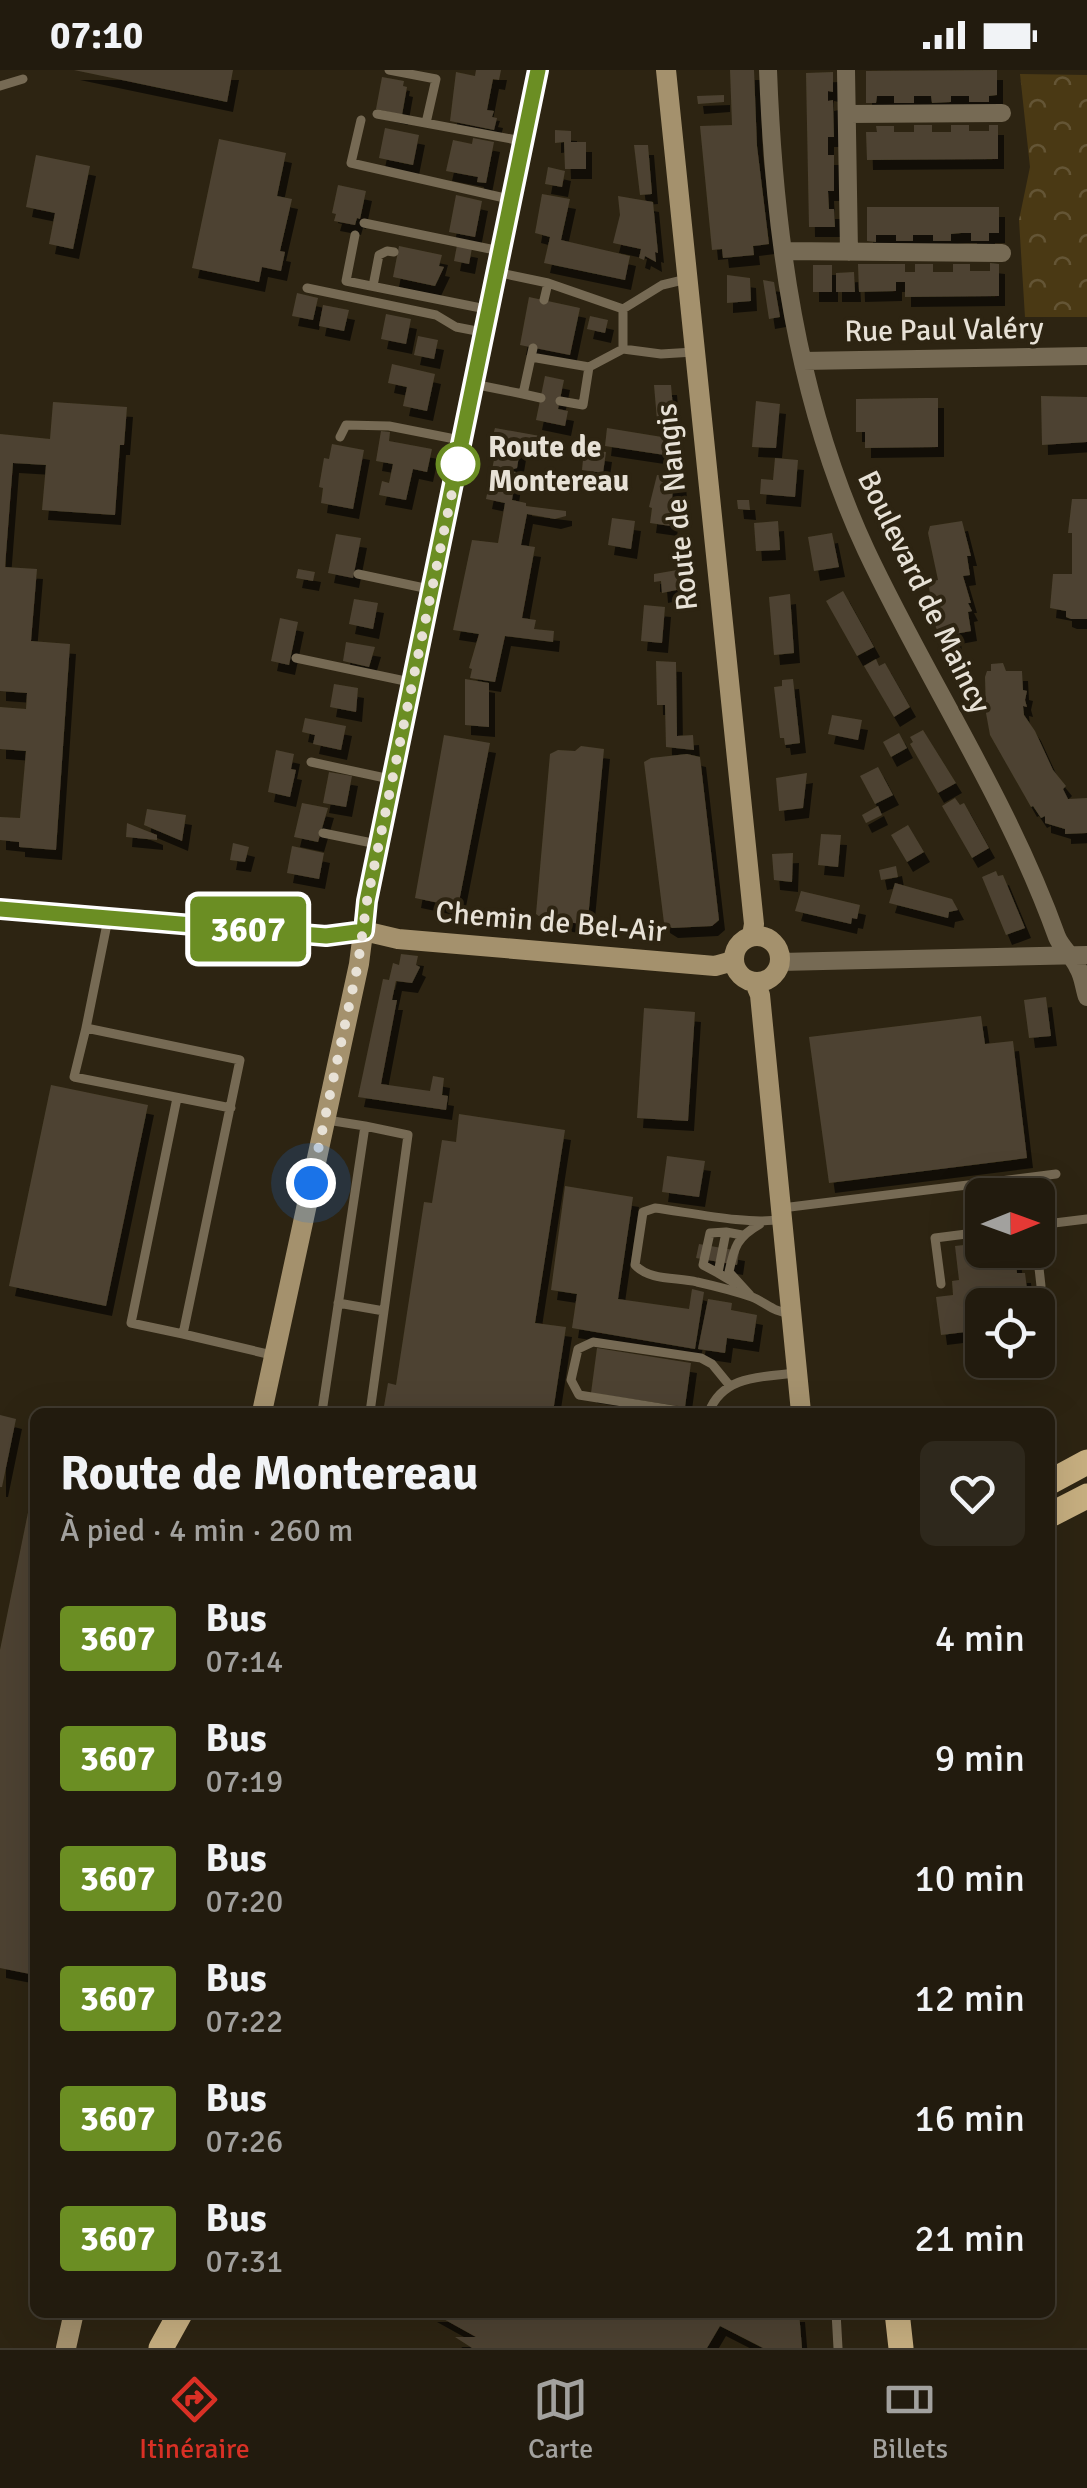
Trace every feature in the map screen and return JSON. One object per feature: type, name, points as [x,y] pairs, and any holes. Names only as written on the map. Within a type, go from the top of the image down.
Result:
[{"type":"main road","points":[[263,1408],[364,931],[538,70]]},
{"type":"main road","name":"Route de Nangis","points":[[666,70],[754,924],[752,936]]},
{"type":"main road","name":"Chemin de Bel-Air","points":[[0,909],[326,936],[364,931],[391,938],[715,966],[734,961]]},
{"type":"main road","points":[[754,983],[768,980],[780,962],[780,955],[773,942],[752,936],[738,944],[734,961],[738,974],[754,983],[760,995],[773,1217],[790,1312],[800,1408]]},
{"type":"main road","points":[[1055,1479],[1087,1462]]},
{"type":"main road","points":[[1055,1512],[1087,1496]]},
{"type":"main road","points":[[66,2348],[76,2318]]},
{"type":"main road","points":[[75,2348],[78,2318]]},
{"type":"main road","points":[[160,2348],[178,2318]]},
{"type":"main road","points":[[897,2318],[901,2348]]},
{"type":"street","name":"Boulevard de Maincy","points":[[768,70],[771,159],[783,250],[822,440],[866,549],[1004,809],[1059,942],[1078,956],[1087,997]]},
{"type":"street","points":[[846,70],[849,252]]},
{"type":"street","points":[[846,114],[1002,113]]},
{"type":"street","points":[[783,250],[1002,253]]},
{"type":"street","name":"Rue Paul Valéry","points":[[803,362],[1087,356]]},
{"type":"street","points":[[780,962],[1078,956]]},
{"type":"lane","points":[[389,70],[436,79],[426,123]]},
{"type":"lane","points":[[0,86],[23,79]]},
{"type":"lane","points":[[376,114],[524,141]]},
{"type":"lane","points":[[361,120],[351,163],[511,200]]},
{"type":"lane","points":[[364,222],[498,262],[623,309]]},
{"type":"lane","points":[[355,235],[346,281],[489,310]]},
{"type":"lane","points":[[373,286],[379,256],[394,252]]},
{"type":"lane","points":[[623,309],[662,285],[687,279]]},
{"type":"lane","points":[[544,300],[548,282]]},
{"type":"lane","points":[[307,288],[436,316],[485,333]]},
{"type":"lane","points":[[623,309],[623,349]]},
{"type":"lane","points":[[523,394],[532,352],[589,367],[623,349],[661,354],[694,352]]},
{"type":"lane","points":[[560,401],[582,404],[589,367]]},
{"type":"lane","points":[[474,384],[541,398]]},
{"type":"lane","points":[[340,437],[346,426],[389,426],[463,440]]},
{"type":"lane","points":[[358,574],[432,590]]},
{"type":"lane","points":[[296,658],[413,682]]},
{"type":"lane","points":[[311,762],[392,779]]},
{"type":"lane","points":[[323,833],[380,844]]},
{"type":"lane","points":[[108,918],[74,1077],[231,1108]]},
{"type":"lane","points":[[86,1028],[240,1060],[182,1334]]},
{"type":"lane","points":[[177,1098],[131,1323],[274,1355]]},
{"type":"lane","points":[[324,1120],[408,1136],[371,1408]]},
{"type":"lane","points":[[323,1408],[365,1126]]},
{"type":"lane","points":[[790,1312],[782,1313],[753,1298],[696,1282],[642,1272],[636,1265],[644,1212],[655,1208],[744,1218],[773,1217],[1056,1174]]},
{"type":"lane","points":[[737,1285],[729,1272],[735,1243],[773,1217]]},
{"type":"lane","points":[[1055,1224],[1087,1219]]},
{"type":"lane","points":[[718,1273],[726,1232]]},
{"type":"lane","points":[[742,1235],[710,1233],[703,1265],[753,1298]]},
{"type":"lane","points":[[941,1284],[935,1238],[965,1234]]},
{"type":"lane","points":[[1038,1268],[1041,1286]]},
{"type":"lane","points":[[338,1303],[384,1311]]},
{"type":"lane","points":[[661,1408],[579,1395],[571,1380],[578,1349],[594,1342],[700,1358],[712,1364],[730,1386]]},
{"type":"lane","points":[[710,1408],[730,1386],[747,1378],[796,1374]]},
{"type":"lane","points":[[836,2318],[838,2348]]},
{"type":"green space","points":[[1020,74],[1087,75],[1087,317],[1025,317],[1019,220],[1030,167]]},
{"type":"building","points":[[74,70],[233,70],[227,102]]},
{"type":"building","points":[[476,70],[501,70],[499,80],[493,79],[487,110],[494,111],[492,117],[497,118],[494,130],[450,121],[456,72],[475,76]]},
{"type":"building","points":[[730,70],[754,70],[757,146],[769,244],[753,246],[754,255],[723,258],[722,249],[712,250],[700,126],[732,125]]},
{"type":"building","points":[[997,70],[997,95],[989,96],[989,102],[969,102],[969,96],[951,96],[951,102],[932,103],[931,96],[914,96],[914,103],[894,103],[894,96],[877,96],[876,103],[866,103],[866,71]]},
{"type":"building","points":[[833,72],[833,92],[828,91],[828,101],[833,100],[834,137],[828,137],[828,155],[834,155],[834,191],[828,191],[835,227],[809,227],[806,73]]},
{"type":"building","points":[[382,77],[404,81],[403,86],[407,87],[402,115],[376,109]]},
{"type":"building","points":[[724,95],[724,102],[698,104],[697,96]]},
{"type":"building","points":[[914,125],[932,125],[932,132],[951,132],[951,125],[969,125],[969,131],[989,131],[989,125],[998,125],[998,159],[867,160],[866,132],[877,132],[876,126],[894,126],[894,132],[914,132]]},
{"type":"building","points":[[385,128],[419,135],[413,165],[379,158]]},
{"type":"building","points":[[555,130],[571,131],[571,142],[586,142],[586,169],[565,169],[564,142],[555,143]]},
{"type":"building","points":[[473,138],[494,142],[486,183],[477,182],[478,177],[446,171],[453,140],[472,144]]},
{"type":"building","points":[[219,139],[286,153],[277,196],[292,199],[280,251],[285,252],[281,271],[262,267],[259,282],[192,268]]},
{"type":"building","points":[[634,145],[648,145],[652,194],[640,195]]},
{"type":"building","points":[[36,155],[90,166],[73,249],[49,244],[55,213],[26,207]]},
{"type":"building","points":[[548,167],[565,171],[562,187],[545,184]]},
{"type":"building","points":[[338,185],[366,191],[355,225],[334,221]]},
{"type":"building","points":[[542,194],[570,199],[561,240],[630,256],[625,280],[544,263],[550,237],[535,233]]},
{"type":"building","points":[[456,195],[482,201],[475,237],[449,232]]},
{"type":"building","points":[[618,196],[653,202],[656,262],[645,256],[644,260],[639,258],[641,249],[613,243],[620,215]]},
{"type":"building","points":[[867,207],[999,207],[999,233],[989,233],[989,241],[971,241],[971,233],[961,233],[951,234],[951,241],[933,241],[933,235],[913,235],[913,241],[896,241],[896,235],[876,235],[876,242],[867,241]]},
{"type":"building","points":[[457,245],[472,248],[469,264],[454,261]]},
{"type":"building","points":[[399,246],[442,255],[439,266],[444,267],[435,286],[393,277]]},
{"type":"building","points":[[990,263],[999,264],[999,296],[905,297],[905,282],[896,282],[896,291],[859,292],[858,264],[905,264],[905,272],[915,272],[915,264],[933,264],[933,272],[953,272],[953,264],[970,264],[970,271],[990,271]]},
{"type":"building","points":[[813,265],[832,265],[832,292],[813,292]]},
{"type":"building","points":[[854,272],[855,292],[836,292],[836,273]]},
{"type":"building","points":[[727,275],[750,278],[751,301],[727,303]]},
{"type":"building","points":[[763,280],[774,282],[780,317],[769,319]]},
{"type":"building","points":[[297,293],[318,298],[313,320],[292,316]]},
{"type":"building","points":[[529,297],[580,308],[570,355],[520,345]]},
{"type":"building","points":[[323,305],[349,310],[344,331],[319,326]]},
{"type":"building","points":[[386,314],[411,319],[406,344],[381,339]]},
{"type":"building","points":[[590,316],[608,320],[605,333],[587,329]]},
{"type":"building","points":[[418,336],[438,340],[434,359],[414,355]]},
{"type":"building","points":[[392,364],[435,374],[427,411],[403,406],[407,387],[388,383]]},
{"type":"building","points":[[545,376],[564,380],[558,409],[568,411],[565,426],[536,420]]},
{"type":"building","points":[[654,385],[671,385],[674,419],[657,420]]},
{"type":"building","points":[[1041,396],[1087,397],[1087,442],[1042,445]]},
{"type":"building","points":[[938,398],[938,447],[865,448],[865,432],[856,432],[856,399]]},
{"type":"building","points":[[756,401],[780,404],[776,448],[752,447]]},
{"type":"building","points":[[53,402],[127,407],[115,515],[42,510],[46,465],[13,463],[5,567],[37,569],[31,641],[70,644],[56,850],[19,847],[19,842],[0,840],[0,817],[20,818],[26,751],[0,749],[0,707],[26,709],[27,693],[0,691],[0,434],[50,439]]},
{"type":"building","points":[[667,427],[675,427],[678,457],[605,446],[607,428],[668,438]]},
{"type":"building","points":[[495,428],[540,436],[539,447],[521,444],[517,468],[507,471],[516,472],[512,500],[526,506],[566,511],[566,516],[555,519],[527,514],[521,545],[535,547],[522,618],[536,620],[534,629],[554,631],[553,642],[505,636],[495,682],[470,678],[479,634],[453,630],[472,540],[498,543],[505,503],[486,499],[496,450],[508,452],[510,442],[492,439]]},
{"type":"building","points":[[381,431],[390,432],[389,441],[432,449],[427,472],[413,469],[406,500],[379,495],[382,481],[389,483],[393,464],[376,461]]},
{"type":"building","points":[[332,444],[364,450],[353,509],[321,503],[323,488],[319,487],[324,458],[329,459]]},
{"type":"building","points":[[584,449],[606,452],[603,473],[582,470]]},
{"type":"building","points":[[775,458],[798,460],[795,497],[760,494],[761,479],[773,480]]},
{"type":"building","points":[[657,475],[680,477],[681,489],[673,488],[671,526],[650,523],[649,507]]},
{"type":"building","points":[[1072,499],[1087,499],[1087,619],[1071,619],[1066,617],[1066,611],[1050,608],[1053,574],[1072,574],[1072,533],[1068,533]]},
{"type":"building","points":[[737,500],[749,500],[750,510],[738,509]]},
{"type":"building","points":[[612,518],[635,521],[631,549],[608,545]]},
{"type":"building","points":[[778,521],[780,550],[756,551],[754,523]]},
{"type":"building","points":[[962,521],[971,556],[967,556],[970,575],[963,576],[971,603],[971,631],[955,634],[956,641],[944,643],[936,628],[929,588],[930,582],[938,580],[928,533],[930,526]]},
{"type":"building","points":[[832,533],[839,567],[814,571],[808,537]]},
{"type":"building","points":[[336,534],[361,538],[353,578],[328,573]]},
{"type":"building","points":[[689,568],[691,587],[662,593],[661,581],[654,582],[654,574]]},
{"type":"building","points":[[298,569],[315,572],[313,581],[296,578]]},
{"type":"building","points":[[843,591],[874,647],[857,656],[826,601]]},
{"type":"building","points":[[790,594],[794,653],[774,655],[769,597]]},
{"type":"building","points":[[354,599],[378,603],[373,629],[349,624]]},
{"type":"building","points":[[644,605],[665,607],[662,643],[641,641]]},
{"type":"building","points":[[280,618],[298,622],[289,665],[271,661]]},
{"type":"building","points":[[346,642],[375,647],[369,667],[343,661]]},
{"type":"building","points":[[876,659],[879,666],[885,663],[910,707],[894,717],[864,666]]},
{"type":"building","points":[[656,661],[676,662],[677,736],[693,735],[694,750],[666,747],[665,705],[657,705]]},
{"type":"building","points":[[1003,663],[1006,671],[1022,671],[1023,690],[1027,691],[1024,715],[1053,770],[1066,786],[1063,789],[1068,799],[1087,798],[1087,833],[1065,834],[1065,829],[1045,823],[1045,816],[1041,818],[1031,807],[990,735],[985,677],[991,664]]},
{"type":"building","points":[[465,679],[489,683],[489,727],[465,725]]},
{"type":"building","points":[[793,679],[800,743],[785,745],[784,738],[780,738],[774,687],[782,686],[782,680]]},
{"type":"building","points":[[334,684],[358,688],[356,712],[330,707]]},
{"type":"building","points":[[832,715],[862,720],[858,740],[828,734]]},
{"type":"building","points":[[305,718],[346,726],[341,750],[313,744],[315,735],[302,732]]},
{"type":"building","points":[[923,730],[956,783],[938,793],[910,744],[910,737]]},
{"type":"building","points":[[899,733],[907,748],[891,757],[883,742]]},
{"type":"building","points":[[444,735],[490,743],[458,907],[415,898]]},
{"type":"building","points":[[581,746],[604,749],[588,919],[582,924],[543,919],[536,914],[550,754],[558,750],[575,751]]},
{"type":"building","points":[[276,750],[294,754],[291,769],[296,770],[290,797],[268,792]]},
{"type":"building","points":[[687,754],[700,757],[719,920],[712,926],[672,928],[664,923],[644,762]]},
{"type":"building","points":[[878,767],[893,795],[875,804],[860,776]]},
{"type":"building","points":[[329,772],[352,776],[346,807],[323,803]]},
{"type":"building","points":[[807,773],[803,808],[779,811],[776,778]]},
{"type":"building","points":[[955,798],[960,805],[964,803],[989,848],[972,858],[942,806]]},
{"type":"building","points":[[302,803],[328,808],[318,842],[294,837]]},
{"type":"building","points":[[878,806],[882,815],[866,823],[862,815]]},
{"type":"building","points":[[147,809],[186,815],[182,841],[144,825]]},
{"type":"building","points":[[127,823],[157,835],[157,840],[126,837]]},
{"type":"building","points":[[908,825],[924,852],[907,862],[891,835]]},
{"type":"building","points":[[821,834],[841,835],[838,867],[818,865]]},
{"type":"building","points":[[233,843],[249,847],[245,862],[230,860]]},
{"type":"building","points":[[292,846],[324,853],[319,879],[287,873]]},
{"type":"building","points":[[793,853],[792,882],[774,880],[772,854]]},
{"type":"building","points":[[896,866],[898,877],[881,880],[879,870]]},
{"type":"building","points":[[996,871],[998,876],[1003,875],[1025,928],[1006,935],[982,877]]},
{"type":"building","points":[[895,883],[952,899],[958,910],[949,912],[948,918],[889,903]]},
{"type":"building","points":[[801,891],[860,905],[857,919],[852,918],[851,924],[795,911]]},
{"type":"building","points":[[401,954],[418,956],[416,965],[420,967],[412,983],[396,981],[392,1000],[397,1000],[381,1084],[430,1091],[433,1076],[444,1078],[442,1095],[448,1096],[446,1110],[358,1097],[383,979],[389,980],[393,963],[399,965]]},
{"type":"building","points":[[1046,997],[1051,1036],[1029,1038],[1024,1000]]},
{"type":"building","points":[[644,1008],[695,1012],[688,1121],[637,1118]]},
{"type":"building","points":[[981,1016],[985,1044],[1013,1041],[1027,1158],[829,1183],[809,1037]]},
{"type":"building","points":[[51,1085],[148,1105],[106,1306],[9,1286]]},
{"type":"building","points":[[459,1114],[565,1130],[535,1323],[566,1327],[554,1408],[384,1408],[388,1383],[396,1385],[424,1202],[432,1203],[442,1140],[456,1142]]},
{"type":"building","points":[[667,1156],[705,1161],[699,1197],[662,1192]]},
{"type":"building","points":[[565,1186],[633,1197],[618,1299],[689,1309],[692,1289],[704,1292],[695,1349],[572,1328],[577,1294],[551,1290]]},
{"type":"building","points":[[699,1244],[739,1251],[737,1265],[696,1258]]},
{"type":"building","points":[[965,1245],[965,1268],[1017,1268],[1017,1273],[1025,1273],[1027,1288],[965,1288],[965,1332],[941,1335],[936,1297],[953,1295],[952,1281],[959,1280],[955,1246]]},
{"type":"building","points":[[708,1299],[732,1303],[731,1310],[757,1315],[753,1342],[727,1338],[725,1353],[698,1349]]},
{"type":"building","points":[[597,1348],[691,1363],[685,1407],[591,1393]]},
{"type":"building","points":[[0,1415],[16,1419],[2,1487],[0,1487]]},
{"type":"building","points":[[30,1503],[30,1974],[0,1968],[0,1650]]},
{"type":"building","points":[[442,2318],[800,2318],[802,2348],[763,2348],[720,2326],[707,2348],[472,2348],[455,2337],[476,2337]]},
{"type":"bus line","name":"3607","points":[[0,909],[326,936],[364,931],[367,901],[538,70]]},
{"type":"place","name":"Route de Montereau","points":[[458,464]]},
{"type":"route","points":[[311,1183],[458,464]]}]
